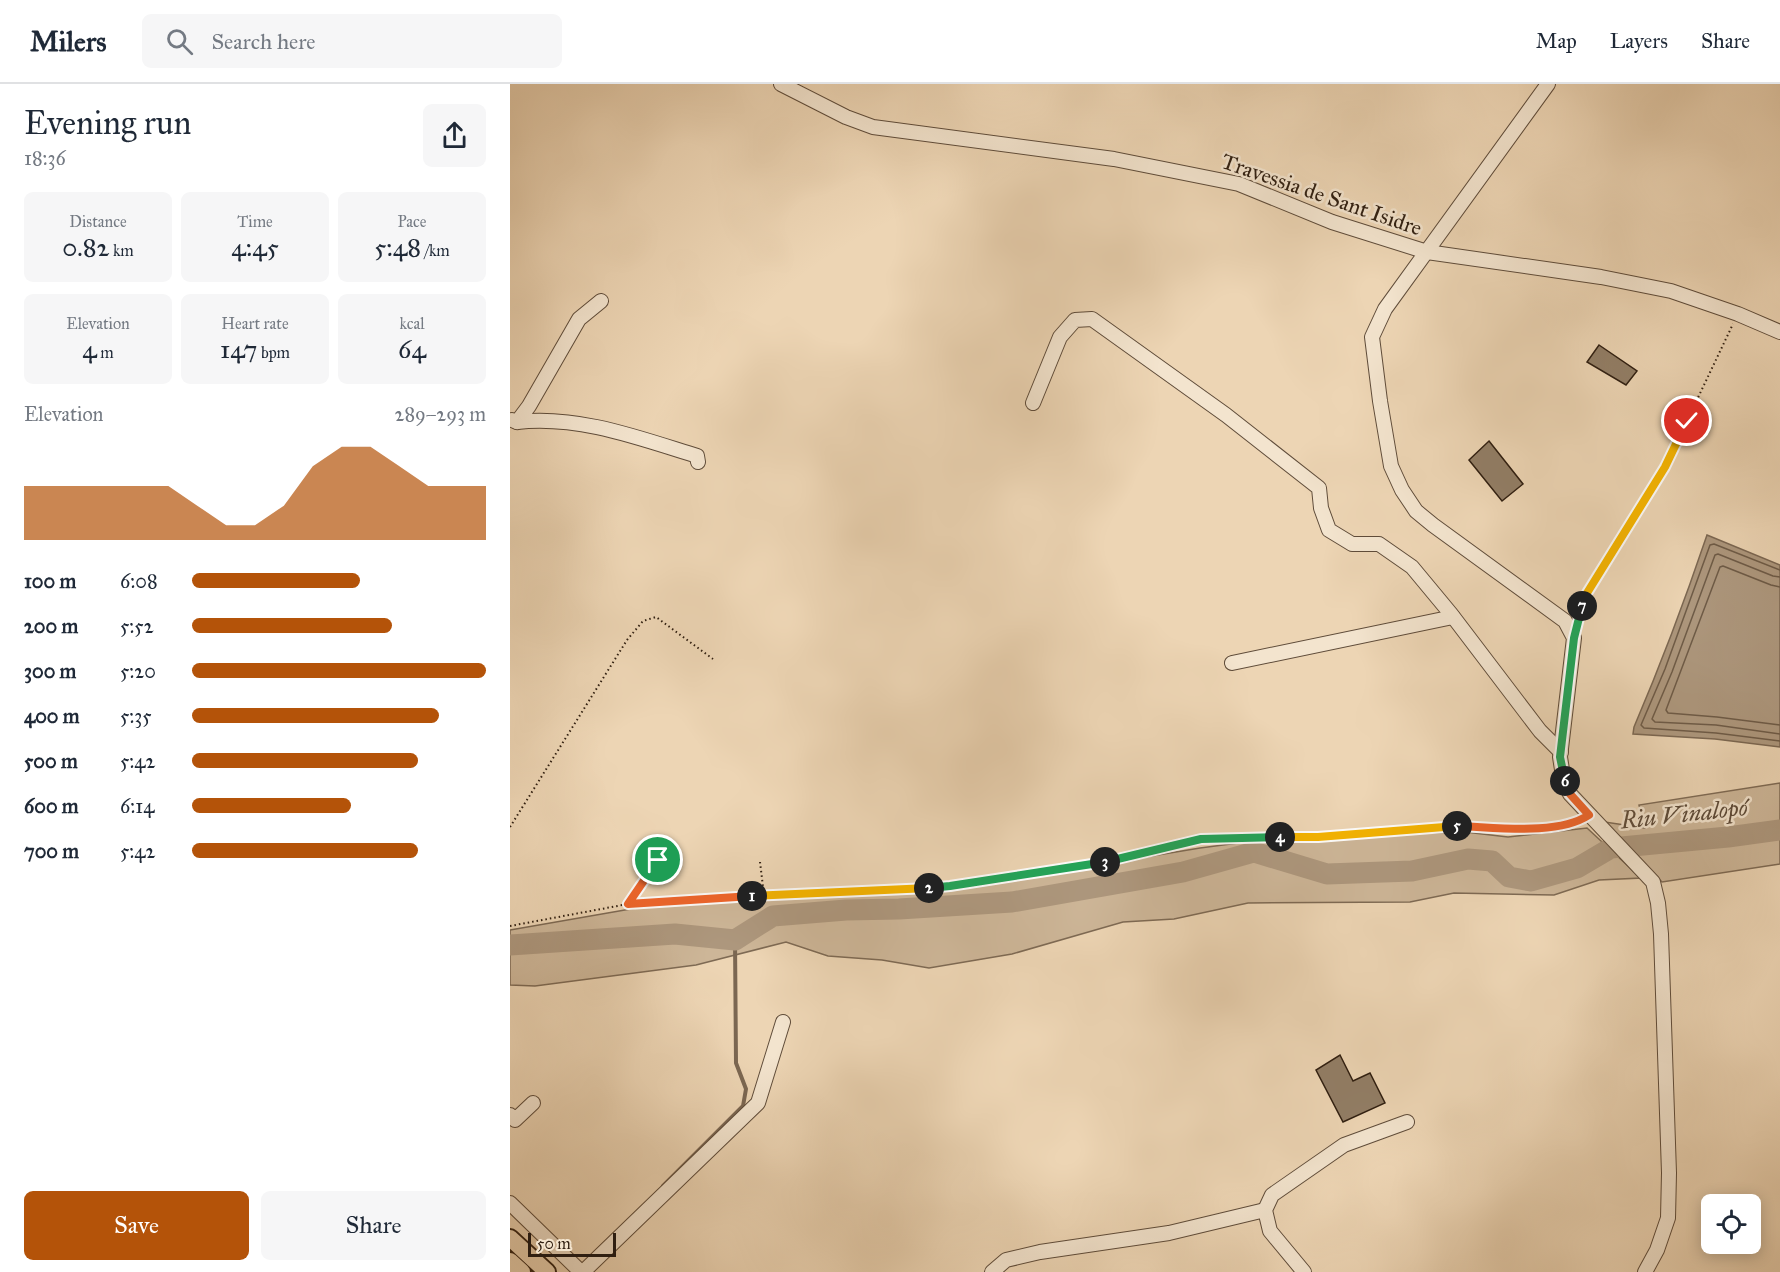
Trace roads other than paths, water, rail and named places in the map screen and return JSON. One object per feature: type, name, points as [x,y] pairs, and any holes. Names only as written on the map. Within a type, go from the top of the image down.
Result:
[{"type":"main road","points":[[510,1238],[547,1272]]},
{"type":"main road","points":[[510,1261],[522,1272]]},
{"type":"street","name":"Travessia de Sant Isidre","points":[[781,84],[846,117],[873,127],[1114,159],[1239,184],[1332,222],[1427,252],[1671,291],[1738,314],[1780,333]]},
{"type":"street","points":[[1548,84],[1385,309],[1372,337],[1391,466],[1401,490],[1416,511],[1565,621],[1574,638],[1561,752],[1563,776],[1570,794],[1653,882],[1660,924],[1669,1173],[1668,1218],[1657,1250],[1645,1272]]},
{"type":"street","points":[[513,421],[529,406],[579,319],[601,301]]},
{"type":"street","points":[[1033,403],[1060,337],[1075,320],[1092,319],[1226,415],[1318,488],[1321,508],[1329,530],[1352,544],[1380,544],[1412,567],[1453,616],[1540,731],[1561,752]]},
{"type":"street","points":[[513,421],[535,420],[607,428],[696,456],[698,462]]},
{"type":"street","points":[[1232,663],[1453,616]]},
{"type":"street","points":[[510,1203],[582,1272],[758,1103],[783,1022]]},
{"type":"street","points":[[510,1114],[515,1120],[533,1103]]},
{"type":"street","points":[[1304,1272],[1270,1231],[1265,1210],[1272,1195],[1344,1145],[1407,1122]]},
{"type":"street","points":[[992,1272],[1006,1260],[1169,1233],[1265,1210]]},
{"type":"water","points":[[1707,535],[1780,565],[1780,747],[1715,739],[1633,734]]},
{"type":"waterway","name":"Riu Vinalopó","points":[[510,945],[675,934],[735,940],[773,916],[1012,902],[1183,872],[1254,852],[1327,874],[1412,871],[1468,859],[1492,861],[1509,877],[1531,881],[1577,868],[1611,848],[1780,830]]},
{"type":"waterway","points":[[663,1186],[743,1106],[746,1089],[736,1063],[735,940]]}]
